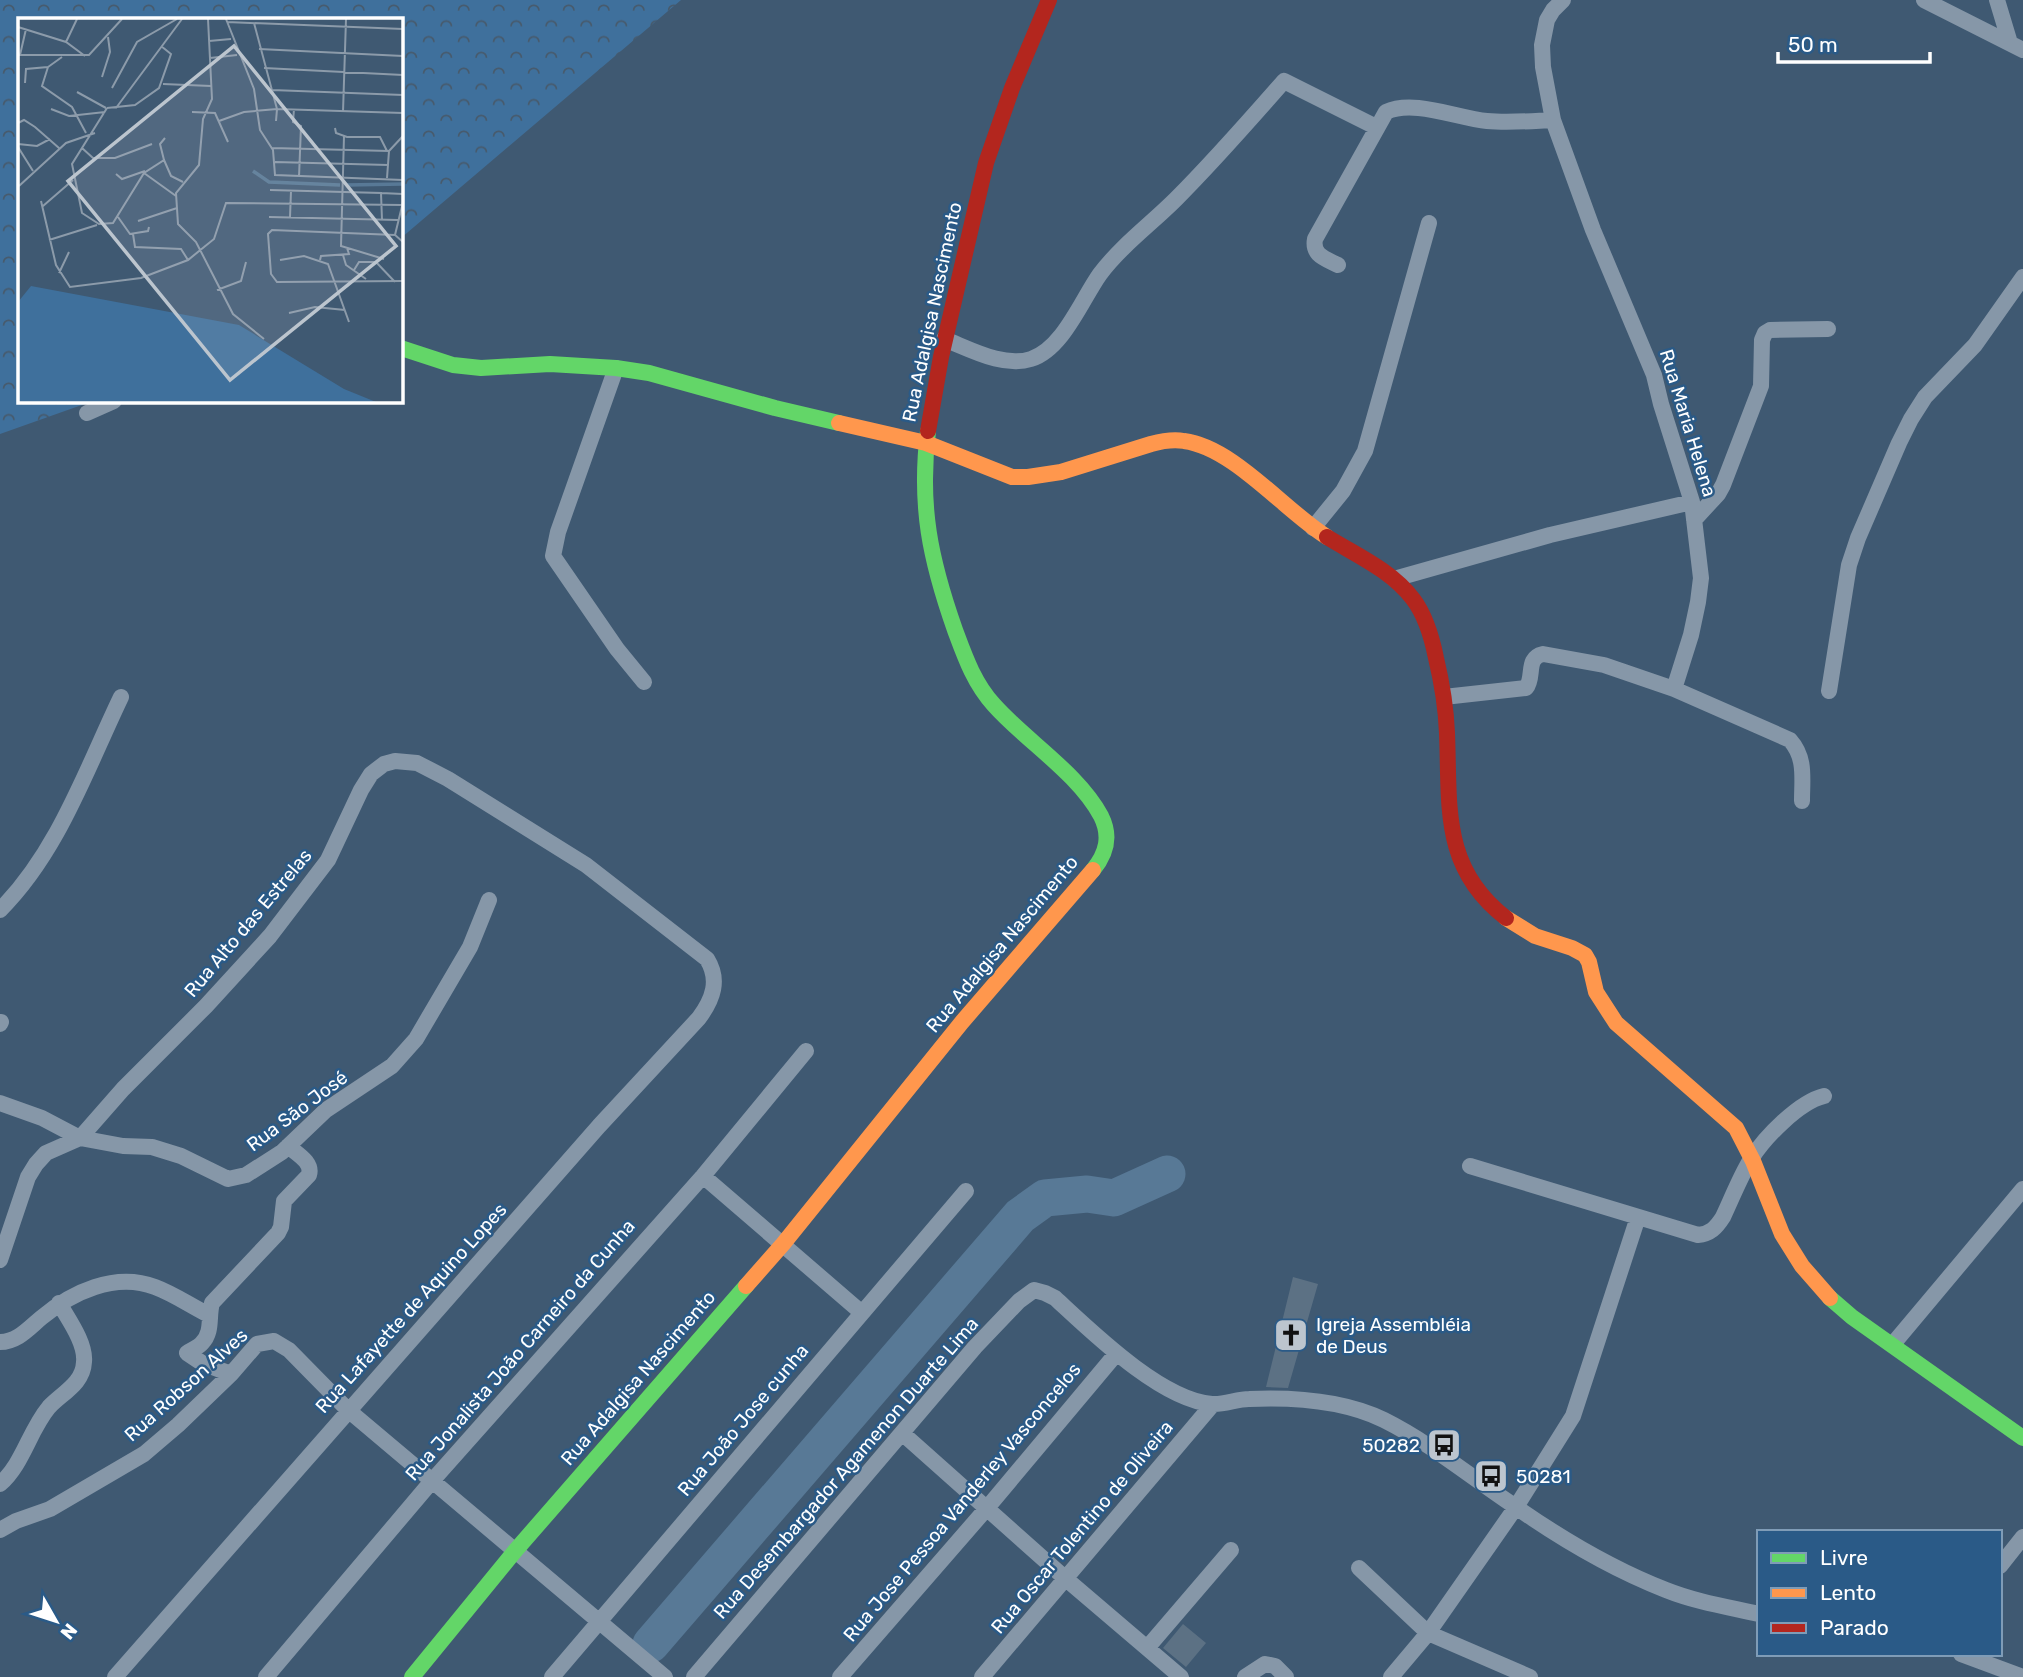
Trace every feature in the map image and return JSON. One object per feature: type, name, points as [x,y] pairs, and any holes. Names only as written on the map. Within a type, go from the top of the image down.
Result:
[{"type":"street","name":"Rua Adalgisa Nascimento","points":[[412,1677],[515,1551],[783,1244],[962,1022],[1100,861],[1108,839],[1101,816],[1083,792],[982,690],[971,671],[944,599],[924,499],[926,443],[944,338],[992,143],[1021,64],[1049,0]]},
{"type":"street","name":"Rua Maria Helena","points":[[1563,0],[1547,20],[1542,45],[1552,120],[1654,375],[1692,502],[1701,578],[1699,603],[1674,689]]},
{"type":"street","points":[[1924,0],[2017,46]]},
{"type":"street","points":[[1997,0],[2017,46]]},
{"type":"street","points":[[944,338],[987,356],[999,358],[1023,360],[1043,353],[1072,319],[1106,267],[1189,186],[1284,81],[1376,127]]},
{"type":"street","points":[[1338,265],[1316,253],[1313,246],[1315,239],[1386,113],[1401,107],[1490,121],[1552,120]]},
{"type":"street","points":[[1313,528],[1343,491],[1365,451],[1429,223]]},
{"type":"street","points":[[1829,691],[1849,565],[1858,538],[1910,419],[1925,397],[1975,345],[2023,278]]},
{"type":"street","points":[[1694,520],[1723,485],[1762,377],[1762,340],[1765,333],[1770,330],[1828,329]]},
{"type":"street","points":[[402,348],[453,365],[481,368],[550,363],[649,373],[775,408],[926,443],[1002,474],[1025,478],[1062,472],[1161,442],[1186,441],[1216,453],[1313,528],[1394,579],[1412,597],[1433,642],[1444,697],[1449,815],[1459,859],[1468,876],[1513,925],[1526,933],[1584,953],[1590,961],[1593,986],[1611,1018],[1736,1128],[1752,1158],[1774,1219],[1814,1281],[1854,1320],[1893,1344],[2023,1438]]},
{"type":"street","points":[[616,368],[558,532],[553,556],[617,649],[644,682]]},
{"type":"street","points":[[87,413],[112,402]]},
{"type":"street","points":[[1394,579],[1550,535],[1692,502]]},
{"type":"street","points":[[1444,697],[1526,688],[1531,682],[1532,660],[1542,654],[1604,664],[1674,689],[1790,740],[1802,761],[1802,801]]},
{"type":"street","points":[[0,910],[28,880],[51,845],[121,696]]},
{"type":"street","name":"Rua Alto das Estrelas","points":[[0,1261],[28,1177],[36,1164],[46,1153],[80,1138],[123,1089],[206,1006],[270,936],[328,860],[371,774],[384,764],[395,761],[417,763],[448,779],[586,865],[706,959]]},
{"type":"street","name":"Rua São José","points":[[80,1138],[123,1146],[152,1147],[181,1156],[228,1179],[246,1175],[288,1146],[326,1110],[376,1079],[392,1066],[416,1039],[470,947],[489,900]]},
{"type":"street","name":"Rua Lafayette de Aquino Lopes","points":[[116,1677],[599,1126],[699,1018],[710,1003],[714,991],[712,967],[706,959]]},
{"type":"street","name":"Rua Jonalista João Carneiro da Cunha","points":[[266,1677],[432,1481],[703,1176],[806,1051]]},
{"type":"street","points":[[1470,1166],[1698,1235],[1708,1234],[1718,1226],[1752,1158],[1786,1119],[1812,1099],[1824,1096]]},
{"type":"street","points":[[0,1103],[42,1118],[80,1138]]},
{"type":"street","points":[[231,1374],[191,1358],[187,1353],[204,1341],[209,1331],[212,1303],[278,1233],[284,1201],[309,1175],[309,1164],[288,1146]]},
{"type":"street","points":[[703,1176],[862,1313]]},
{"type":"street","points":[[1893,1344],[2023,1189]]},
{"type":"street","name":"Rua João Jose cunha","points":[[552,1677],[966,1191]]},
{"type":"street","points":[[1391,1677],[1428,1633],[1516,1507],[1573,1416],[1638,1217]]},
{"type":"street","points":[[0,1342],[16,1339],[59,1303],[92,1287],[129,1282],[155,1287],[209,1315]]},
{"type":"street","name":"Rua Desembargador Agamenon Duarte Lima","points":[[694,1677],[975,1347],[1019,1301],[1034,1290],[1055,1298],[1115,1354]]},
{"type":"street","points":[[0,1484],[13,1470],[30,1435],[49,1407],[81,1375],[85,1359],[59,1303]]},
{"type":"street","name":"Rua Robson Alves","points":[[0,1530],[16,1521],[50,1509],[144,1454],[178,1425],[261,1342],[274,1341],[289,1350],[348,1410]]},
{"type":"street","points":[[1115,1354],[1161,1383],[1195,1399],[1213,1404],[1270,1398],[1324,1402],[1367,1413],[1414,1437],[1516,1507],[1619,1568],[1667,1590],[1757,1614]]},
{"type":"street","name":"Rua Jose Pessoa Vanderley Vasconcelos","points":[[840,1677],[987,1508],[1115,1354]]},
{"type":"street","name":"Rua Oscar Tolentino de Oliveira","points":[[982,1677],[1213,1404]]},
{"type":"street","points":[[348,1410],[665,1677]]},
{"type":"street","points":[[902,1433],[1147,1648],[1174,1675]]},
{"type":"street","points":[[2002,1563],[2023,1537]]},
{"type":"street","points":[[1147,1648],[1231,1550]]},
{"type":"street","points":[[1359,1568],[1428,1633],[1530,1677]]},
{"type":"street","points":[[1966,1656],[2023,1677]]},
{"type":"street","points":[[1245,1677],[1265,1664],[1275,1666],[1286,1677]]},
{"type":"green space","points":[[0,0],[681,0],[402,237],[402,18],[18,18],[18,402],[90,402],[0,434]]},
{"type":"building","name":"Igreja Assembléia de Deus","points":[[1293,1277],[1318,1284],[1288,1388],[1266,1387]]},
{"type":"building","points":[[1183,1624],[1206,1643],[1186,1667],[1163,1648]]},
{"type":"waterway","points":[[651,1644],[1020,1216],[1045,1198],[1087,1194],[1114,1198],[1167,1174]]},
{"type":"traffic: fast","points":[[402,348],[453,365],[481,368],[550,364],[649,373],[839,423]]},
{"type":"traffic: fast","points":[[928,431],[925,484],[929,532],[939,580],[959,640],[987,697],[1065,771],[1091,800],[1101,816],[1106,830],[1106,844],[1102,857],[1093,870]]},
{"type":"traffic: fast","points":[[412,1677],[515,1551],[746,1286]]},
{"type":"traffic: fast","points":[[1830,1298],[1852,1317],[2023,1438]]},
{"type":"traffic: slow","points":[[839,423],[926,443],[1012,477],[1061,472],[1155,443],[1184,441],[1202,446],[1240,467],[1327,537]]},
{"type":"traffic: slow","points":[[746,1286],[962,1022],[1093,870]]},
{"type":"traffic: slow","points":[[1506,918],[1535,936],[1585,955],[1596,992],[1616,1023],[1736,1128],[1753,1161],[1782,1234],[1802,1266],[1830,1298]]},
{"type":"traffic: jam","points":[[928,431],[941,357],[986,163],[1012,88],[1049,0]]},
{"type":"traffic: jam","points":[[1327,537],[1373,564],[1394,580],[1413,599],[1422,613],[1433,643],[1443,695],[1453,834],[1470,878],[1485,899],[1506,918]]},
{"type":"place","name":"Igreja Assembléia de Deus","points":[[1291,1335]]},
{"type":"place","name":"50282","points":[[1444,1445]]},
{"type":"place","name":"50281","points":[[1491,1476]]}]
